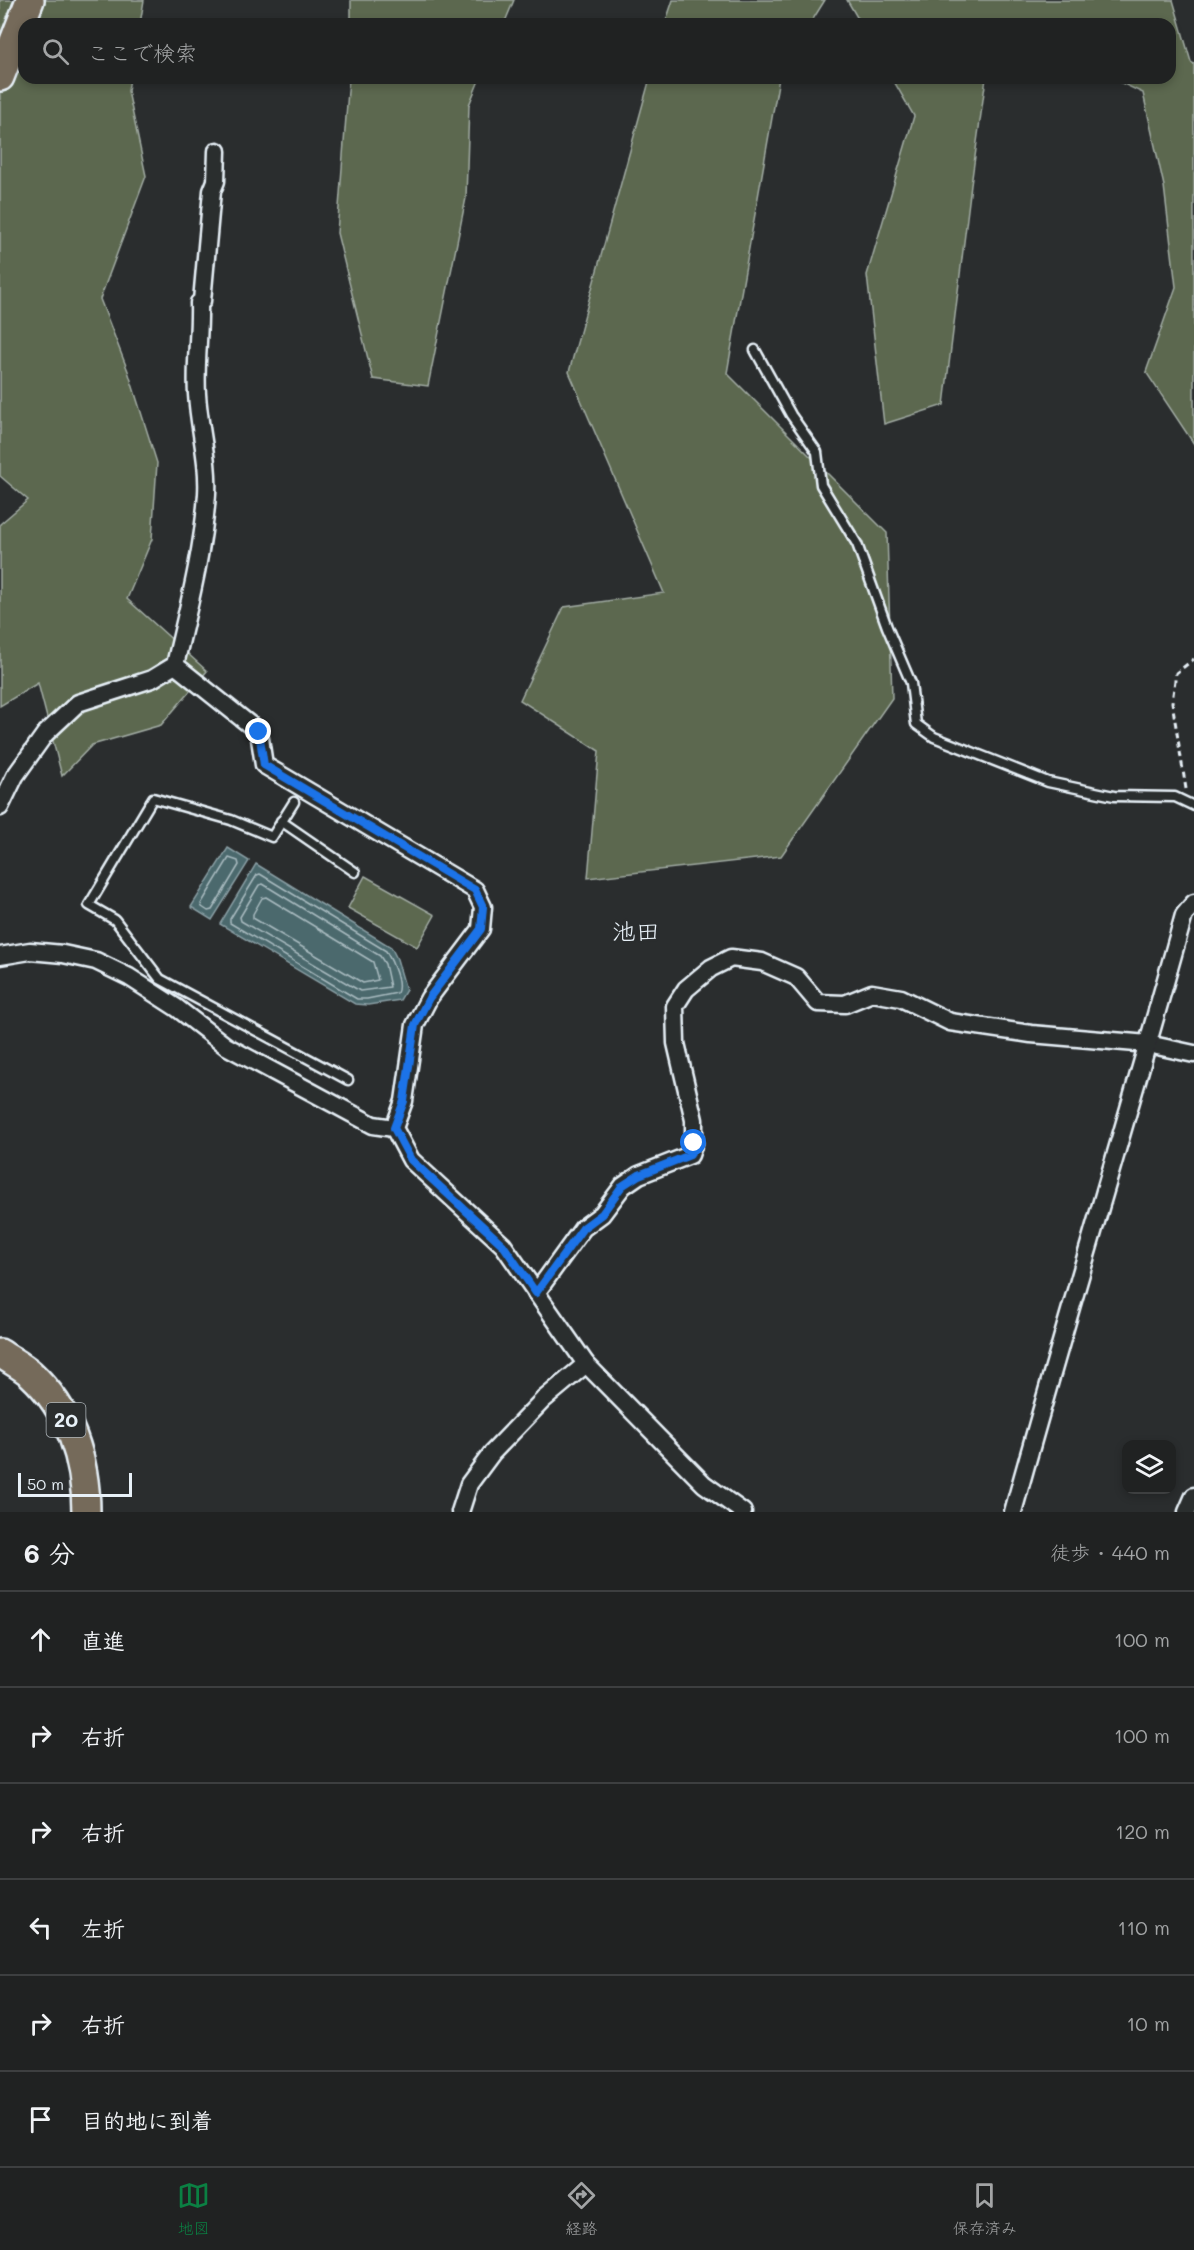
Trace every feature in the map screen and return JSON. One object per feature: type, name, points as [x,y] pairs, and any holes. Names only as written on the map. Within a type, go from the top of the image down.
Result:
[{"type":"main road","points":[[23,18],[30,0]]},
{"type":"main road","points":[[0,77],[18,31]]},
{"type":"main road","name":"20","points":[[0,1353],[30,1373],[47,1391],[66,1420],[80,1452],[86,1490],[86,1512]]},
{"type":"street","points":[[0,807],[15,776],[45,735],[78,703],[152,679],[175,665],[202,536],[207,492],[197,394],[197,360],[199,303],[202,301],[212,191],[216,181],[217,151]]},
{"type":"street","points":[[175,665],[259,732],[264,765],[475,890],[483,907],[481,929],[429,998],[415,1025],[404,1101],[394,1128],[411,1160],[503,1245],[586,1364],[704,1484],[744,1512]]},
{"type":"street","points":[[1013,1512],[1072,1299],[1184,915],[1194,903]]},
{"type":"street","points":[[0,956],[30,951],[63,954],[96,961],[129,977],[242,1055],[373,1125],[394,1128]]},
{"type":"street","points":[[536,1293],[583,1228],[602,1214],[622,1186],[639,1175],[690,1155],[694,1143],[694,1120],[676,1043],[675,1006],[686,988],[711,968],[731,958],[762,962],[795,977],[818,1003],[845,1004],[872,993],[901,998],[950,1022],[1032,1034],[1148,1044],[1194,1054]]},
{"type":"street","points":[[460,1512],[469,1484],[492,1453],[543,1400],[586,1364]]},
{"type":"street","points":[[1187,1512],[1194,1496]]},
{"type":"lane","points":[[755,350],[791,415],[817,452],[821,484],[857,544],[887,627],[911,683],[916,724],[934,737],[1048,782],[1113,796],[1175,797],[1191,804]]},
{"type":"lane","points":[[294,802],[272,837],[231,820],[153,798],[89,905],[115,920],[160,979],[348,1080]]},
{"type":"lane","points":[[282,821],[355,872]]},
{"type":"lane","points":[[177,1008],[188,994]]},
{"type":"path","points":[[1191,804],[1172,702],[1176,673],[1194,659]]},
{"type":"green space","points":[[0,0],[144,0],[141,18],[18,18],[18,84],[129,84],[128,91],[146,176],[100,299],[128,371],[157,463],[152,539],[127,599],[207,671],[161,725],[92,745],[62,776],[38,683],[0,706],[0,524],[28,500],[0,476]]},
{"type":"green space","points":[[351,0],[514,0],[506,18],[351,18]]},
{"type":"green space","points":[[673,0],[825,0],[814,18],[667,18]]},
{"type":"green space","points":[[847,0],[1173,0],[1191,62],[1194,64],[1194,444],[1146,372],[1176,287],[1164,186],[1143,93],[1124,84],[1176,84],[1176,18],[858,18]]},
{"type":"green space","points":[[349,84],[478,84],[469,105],[466,198],[428,386],[373,379],[337,233]]},
{"type":"green space","points":[[648,84],[778,84],[727,373],[887,533],[892,698],[781,856],[588,878],[599,751],[520,700],[564,607],[664,593],[569,372]]},
{"type":"green space","points":[[895,84],[985,84],[944,405],[884,424],[867,275],[914,116]]},
{"type":"green space","points":[[365,876],[435,915],[417,947],[348,908]]},
{"type":"water","points":[[228,848],[249,861],[212,920],[191,907]]},
{"type":"water","points":[[256,864],[391,947],[406,990],[400,1000],[368,1005],[355,1004],[220,924]]},
{"type":"district","name":"池田","points":[[636,932]]},
{"type":"route","points":[[259,732],[264,765],[475,890],[483,907],[481,929],[429,998],[415,1025],[404,1101],[394,1128],[411,1160],[503,1245],[536,1293],[583,1228],[602,1214],[622,1186],[639,1175],[690,1155],[694,1143]]}]
